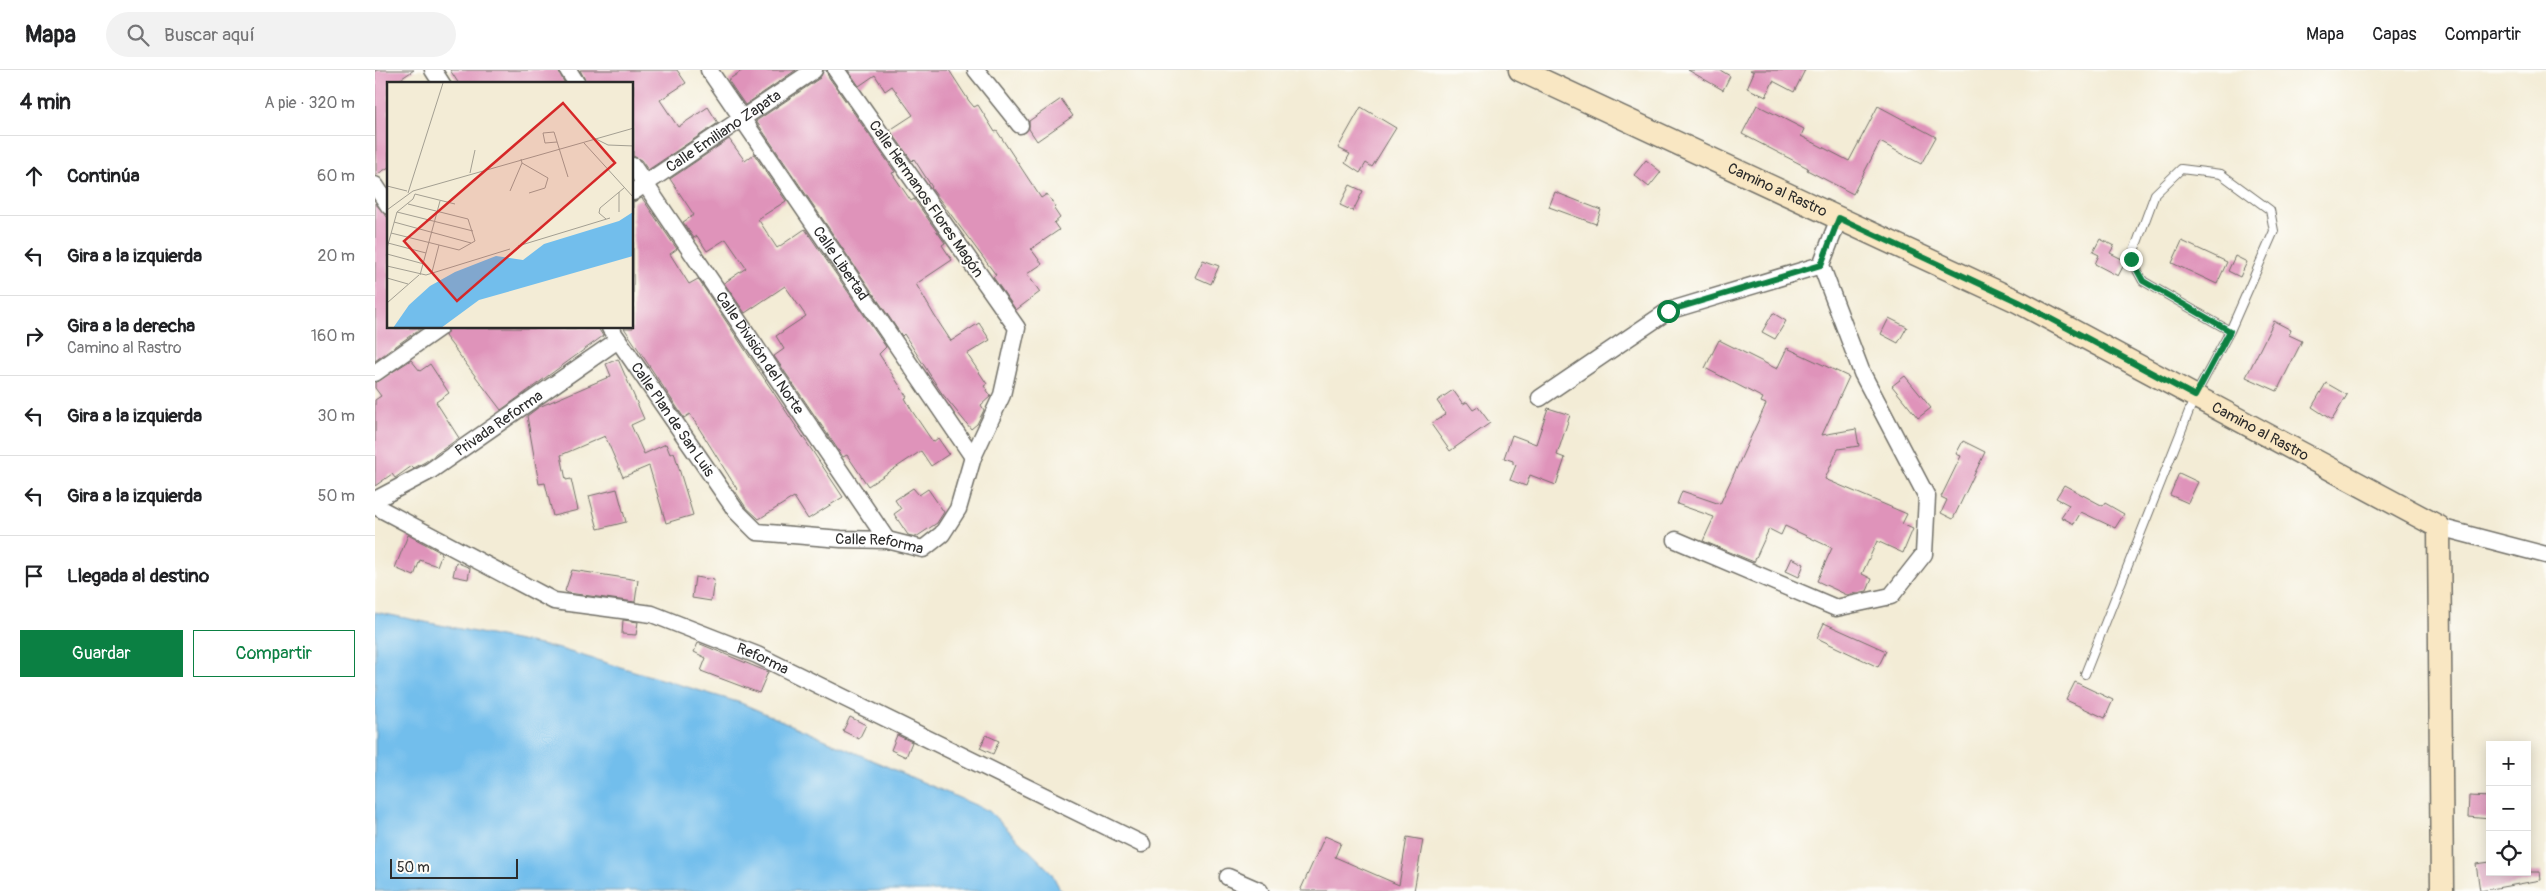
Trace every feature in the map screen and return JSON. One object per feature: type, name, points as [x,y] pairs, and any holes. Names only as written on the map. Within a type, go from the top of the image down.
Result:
[{"type":"street","points":[[433,70],[441,82]]},
{"type":"street","points":[[568,70],[576,82]]},
{"type":"street","name":"Calle Libertad","points":[[709,70],[973,457]]},
{"type":"street","name":"Calle Emiliano Zapata","points":[[639,188],[814,70]]},
{"type":"street","name":"Calle Hermanos Flores Magón","points":[[836,70],[1017,328],[1002,395],[973,457]]},
{"type":"street","points":[[976,70],[1019,125]]},
{"type":"street","name":"Camino al Rastro","points":[[1519,70],[2019,302],[2439,527],[2546,555]]},
{"type":"street","name":"Calle División del Norte","points":[[634,170],[639,188],[887,540]]},
{"type":"street","points":[[375,186],[387,203]]},
{"type":"street","points":[[1676,540],[1836,608],[1891,596],[1924,554],[1927,497],[1861,373],[1821,265],[1839,218]]},
{"type":"street","points":[[1540,398],[1668,311],[1821,265]]},
{"type":"street","points":[[375,373],[438,329]]},
{"type":"street","name":"Privada Reforma","points":[[375,500],[430,471],[614,334]]},
{"type":"street","name":"Calle Plan de San Luis","points":[[614,334],[736,511]]},
{"type":"street","name":"Calle Reforma","points":[[736,511],[757,532],[841,540],[887,540],[923,549],[942,534],[958,508],[973,457]]},
{"type":"street","name":"Reforma","points":[[375,506],[554,601],[652,614],[757,655],[1142,844]]},
{"type":"street","points":[[2439,527],[2443,891]]},
{"type":"street","points":[[1228,877],[1260,891]]},
{"type":"lane","points":[[2085,674],[2195,396],[2230,331],[2274,232],[2270,210],[2221,174],[2181,169],[2155,194],[2131,259],[2143,281],[2230,331]]},
{"type":"water","points":[[375,612],[560,649],[741,703],[989,811],[1051,872],[1061,891],[375,891]]},
{"type":"building","points":[[375,70],[414,70],[396,82],[387,82],[387,168],[376,175]]},
{"type":"building","points":[[450,70],[558,70],[564,82],[458,82]]},
{"type":"building","points":[[580,70],[677,70],[686,83],[660,100],[678,127],[708,107],[718,123],[648,170],[641,160],[634,156],[634,82],[586,82]]},
{"type":"building","points":[[743,70],[796,70],[745,105],[728,80]]},
{"type":"building","points":[[824,70],[826,70],[828,76],[895,172],[892,173],[911,201],[914,199],[945,243],[942,245],[952,260],[916,284],[934,315],[951,341],[979,323],[990,340],[967,354],[987,384],[984,386],[991,396],[981,405],[984,410],[977,424],[971,429],[941,392],[904,334],[902,336],[756,121],[820,78]]},
{"type":"building","points":[[848,70],[949,70],[969,101],[974,107],[978,105],[995,132],[997,131],[1041,198],[1047,194],[1056,207],[1054,209],[1060,218],[1054,223],[1059,230],[1031,249],[1042,264],[1027,274],[1040,292],[1016,310],[993,277],[996,275],[931,188],[914,159],[912,161],[890,130],[913,115],[892,86],[885,91],[875,75],[859,86]]},
{"type":"building","points":[[1688,70],[1720,70],[1730,76],[1723,90]]},
{"type":"building","points":[[1750,70],[1805,70],[1794,92],[1773,81],[1766,97],[1747,88],[1754,72]]},
{"type":"building","points":[[1061,99],[1073,116],[1037,141],[1029,129],[1029,121]]},
{"type":"building","points":[[1757,105],[1804,129],[1801,136],[1849,161],[1878,106],[1936,137],[1921,164],[1880,142],[1853,194],[1742,134]]},
{"type":"building","points":[[1361,107],[1396,128],[1372,167],[1366,163],[1360,173],[1345,163],[1350,154],[1338,148]]},
{"type":"building","points":[[729,139],[745,161],[754,154],[786,201],[758,219],[777,248],[805,229],[886,347],[879,354],[907,397],[905,398],[912,411],[933,442],[938,438],[949,454],[931,466],[921,451],[868,486],[847,455],[843,457],[774,356],[784,349],[776,336],[806,316],[785,286],[745,313],[724,283],[746,268],[726,239],[707,251],[697,236],[694,238],[683,222],[694,215],[670,179]]},
{"type":"building","points":[[1646,160],[1661,172],[1649,187],[1634,175]]},
{"type":"building","points":[[1350,185],[1363,191],[1353,211],[1340,205]]},
{"type":"building","points":[[1555,192],[1601,210],[1596,224],[1549,207]]},
{"type":"building","points":[[642,198],[677,249],[670,254],[689,284],[698,279],[843,497],[808,519],[794,497],[759,519],[745,506],[735,491],[737,489],[690,414],[684,418],[625,329],[634,329],[634,202]]},
{"type":"building","points":[[375,203],[387,217],[387,329],[420,329],[375,361]]},
{"type":"building","points":[[2100,239],[2114,246],[2110,253],[2126,261],[2118,276],[2095,264],[2099,255],[2093,252]]},
{"type":"building","points":[[2182,241],[2227,262],[2217,284],[2172,263]]},
{"type":"building","points":[[2235,256],[2247,262],[2240,277],[2228,271]]},
{"type":"building","points":[[1203,260],[1219,266],[1211,284],[1195,277]]},
{"type":"building","points":[[1773,313],[1786,321],[1775,339],[1762,332]]},
{"type":"building","points":[[1889,318],[1907,327],[1898,343],[1881,334]]},
{"type":"building","points":[[2274,321],[2291,330],[2289,335],[2302,341],[2277,391],[2246,377]]},
{"type":"building","points":[[448,329],[599,329],[603,336],[501,410],[445,336]]},
{"type":"building","points":[[1719,340],[1777,369],[1787,348],[1849,377],[1822,435],[1856,429],[1859,446],[1838,449],[1825,479],[1907,514],[1902,524],[1913,529],[1903,553],[1877,541],[1862,574],[1872,579],[1867,591],[1847,595],[1817,581],[1832,548],[1785,526],[1781,535],[1769,529],[1754,562],[1703,541],[1714,517],[1677,504],[1682,491],[1720,504],[1766,404],[1761,402],[1763,398],[1705,368]]},
{"type":"building","points":[[618,359],[644,419],[631,425],[644,454],[666,444],[670,454],[674,452],[693,515],[666,523],[649,466],[623,477],[605,436],[561,455],[566,480],[571,479],[578,510],[553,516],[545,483],[539,484],[527,416],[539,407],[611,376],[606,364]]},
{"type":"building","points":[[411,360],[420,371],[430,364],[449,393],[436,402],[459,438],[425,462],[414,468],[412,466],[395,478],[392,474],[375,486],[375,400],[381,396],[375,388],[375,383]]},
{"type":"building","points":[[1905,376],[1931,408],[1918,418],[1892,386]]},
{"type":"building","points":[[2326,383],[2347,395],[2332,420],[2312,407]]},
{"type":"building","points":[[1453,390],[1463,404],[1467,402],[1473,410],[1478,407],[1490,423],[1450,451],[1431,424],[1446,414],[1437,401]]},
{"type":"building","points":[[1548,408],[1570,415],[1557,455],[1565,458],[1556,485],[1530,475],[1526,486],[1510,480],[1516,465],[1513,464],[1513,461],[1504,458],[1512,435],[1536,444]]},
{"type":"building","points":[[1963,441],[1985,452],[1953,519],[1941,513],[1947,500],[1941,497],[1961,456],[1956,454]]},
{"type":"building","points":[[2179,473],[2198,482],[2188,503],[2170,495]]},
{"type":"building","points":[[2064,485],[2103,506],[2105,503],[2124,514],[2115,528],[2081,512],[2074,524],[2061,517],[2069,505],[2056,498]]},
{"type":"building","points":[[913,488],[919,495],[928,489],[944,512],[937,523],[916,537],[908,535],[894,514],[901,509],[895,500]]},
{"type":"building","points":[[617,489],[626,522],[598,529],[589,496]]},
{"type":"building","points":[[408,535],[442,553],[437,566],[420,560],[414,576],[395,568]]},
{"type":"building","points":[[1792,558],[1804,564],[1799,577],[1786,571]]},
{"type":"building","points":[[456,562],[470,568],[468,579],[453,576]]},
{"type":"building","points":[[572,570],[638,580],[635,602],[568,593],[565,591]]},
{"type":"building","points":[[695,577],[714,580],[711,601],[692,598]]},
{"type":"building","points":[[623,620],[638,622],[636,635],[622,634]]},
{"type":"building","points":[[1824,623],[1886,651],[1878,667],[1817,638]]},
{"type":"building","points":[[698,643],[768,672],[759,693],[701,671],[706,658],[694,652]]},
{"type":"building","points":[[2075,682],[2113,700],[2105,718],[2066,700]]},
{"type":"building","points":[[850,717],[866,725],[859,739],[843,731]]},
{"type":"building","points":[[897,735],[912,742],[906,757],[891,750]]},
{"type":"building","points":[[986,735],[999,741],[993,754],[980,748]]},
{"type":"building","points":[[2469,796],[2486,797],[2486,819],[2468,817]]},
{"type":"building","points":[[1325,836],[1341,843],[1335,857],[1399,885],[1407,837],[1423,840],[1414,891],[1300,891]]},
{"type":"building","points":[[2486,863],[2486,876],[2531,876],[2531,872],[2540,872],[2541,880],[2480,891],[2476,864]]},
{"type":"route","points":[[1668,311],[1821,265],[1839,218],[2019,302],[2195,396],[2230,331],[2143,281],[2131,259]]}]
